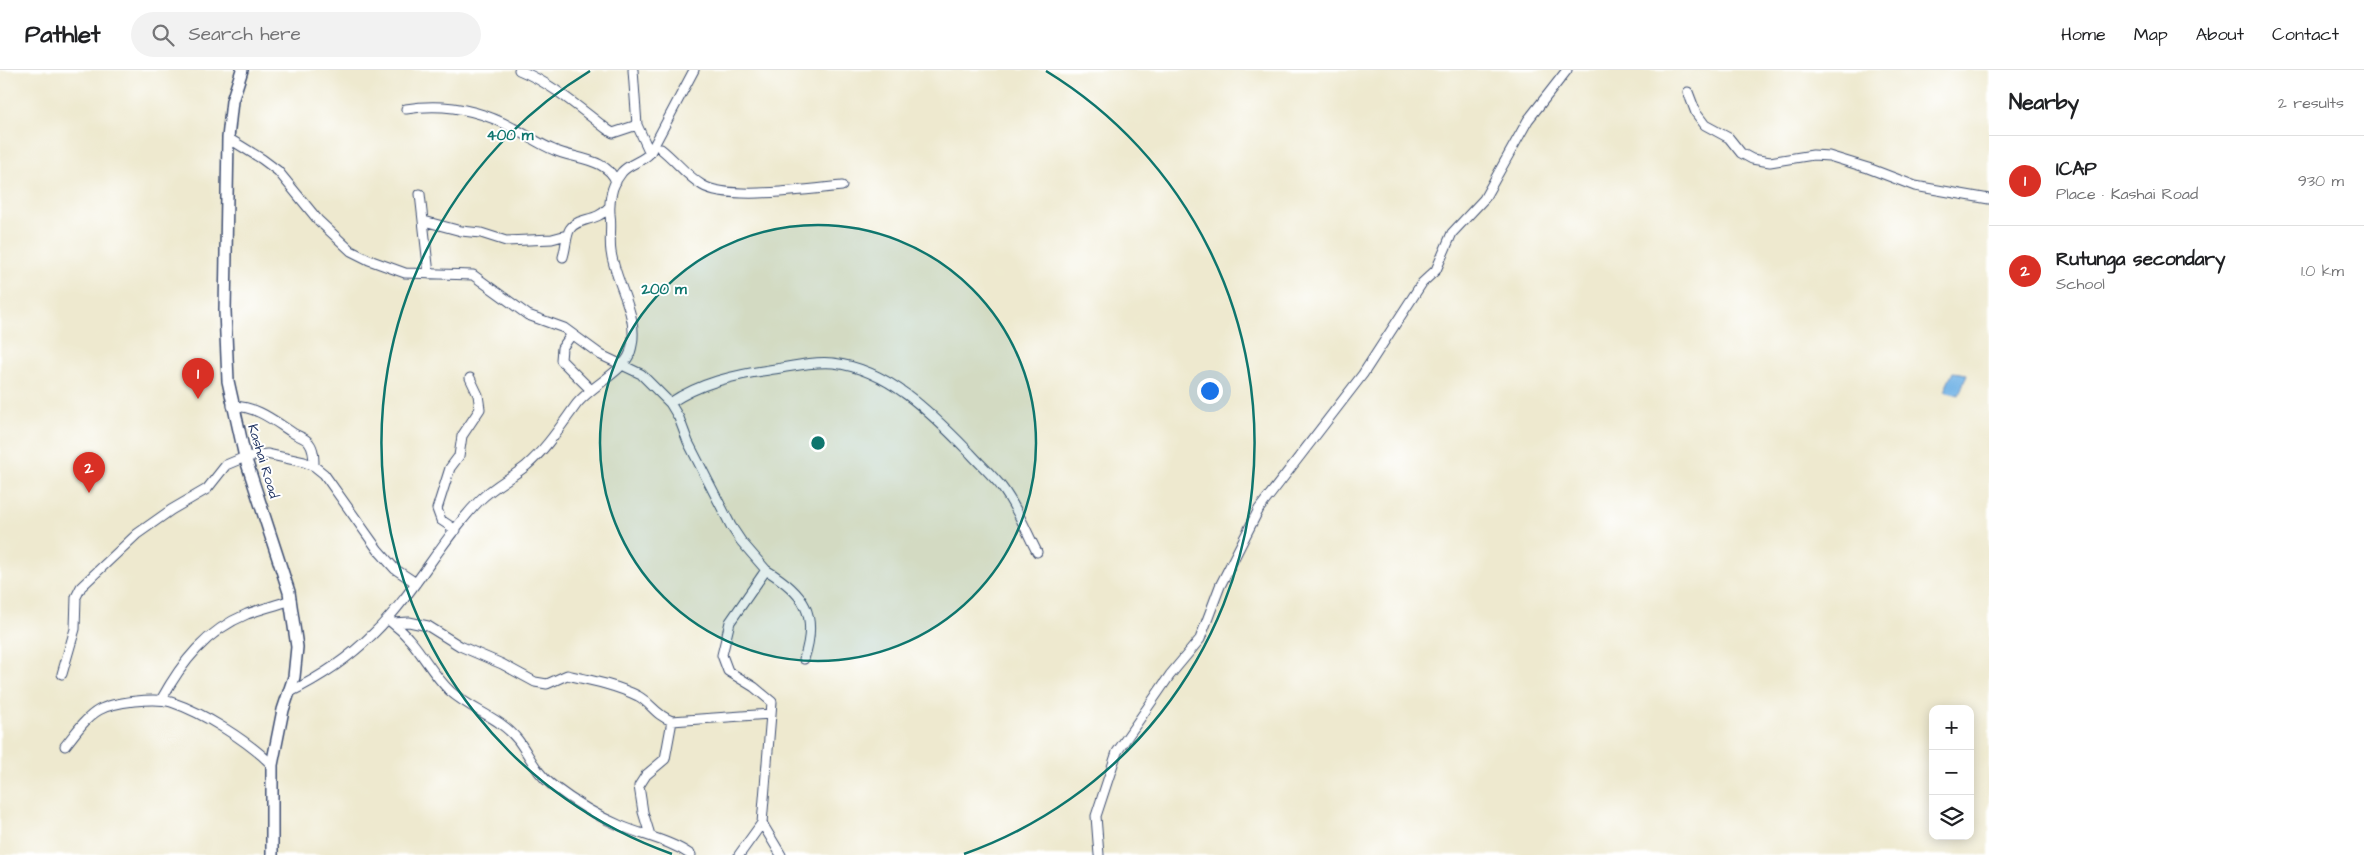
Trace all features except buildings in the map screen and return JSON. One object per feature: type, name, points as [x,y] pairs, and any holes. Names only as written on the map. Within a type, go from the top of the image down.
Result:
[{"type":"street","name":"Kashai Road","points":[[242,70],[232,101],[228,138],[227,364],[232,406],[244,457],[291,600],[298,647],[294,677],[288,693],[272,765],[272,855]]},
{"type":"street","points":[[519,70],[547,84],[576,103],[613,133],[637,124]]},
{"type":"street","points":[[633,70],[637,124],[650,153]]},
{"type":"street","points":[[288,693],[331,667],[390,621],[416,583],[480,500],[525,467],[543,449],[590,389],[622,365],[630,352],[633,328],[630,309],[621,290],[610,251],[608,208],[616,182],[629,166],[645,159],[650,153],[694,70]]},
{"type":"street","points":[[1099,855],[1096,816],[1117,752],[1170,675],[1200,639],[1220,586],[1259,509],[1364,374],[1401,312],[1422,283],[1436,270],[1452,233],[1484,199],[1528,120],[1567,70]]},
{"type":"street","points":[[1688,92],[1696,114],[1705,125],[1728,138],[1741,153],[1752,159],[1770,162],[1813,155],[1829,156],[1868,168],[1915,186],[1989,199]]},
{"type":"street","points":[[406,109],[438,106],[461,109],[490,117],[554,151],[600,165],[614,175],[616,182]]},
{"type":"street","points":[[228,138],[278,171],[318,220],[351,251],[369,260],[405,273],[473,275],[528,315],[564,328],[601,355],[641,374],[670,404],[731,526],[741,541],[766,570],[790,585],[800,598],[810,624],[811,638],[804,659]]},
{"type":"street","points":[[661,150],[702,185],[712,190],[778,192],[842,186]]},
{"type":"street","points":[[420,194],[429,274]]},
{"type":"street","points":[[563,256],[570,228],[576,223],[598,218],[608,208]]},
{"type":"street","points":[[424,221],[460,231],[481,233],[506,241],[552,238],[567,235]]},
{"type":"street","points":[[572,334],[562,348],[561,360],[590,389]]},
{"type":"street","points":[[670,404],[700,386],[755,372],[816,363],[835,364],[856,369],[898,388],[918,402],[964,447],[1002,487],[1037,552]]},
{"type":"street","points":[[456,530],[441,520],[437,509],[450,468],[459,456],[462,436],[480,409],[478,396],[470,378]]},
{"type":"street","points":[[232,406],[245,406],[270,417],[295,434],[303,437],[310,444],[314,466]]},
{"type":"street","points":[[62,674],[75,629],[76,597],[81,587],[137,534],[171,510],[207,489],[226,465],[244,457],[267,454],[314,466],[324,474],[339,492],[351,514],[378,550],[395,569],[416,583]]},
{"type":"street","points":[[739,855],[762,823],[772,702],[754,687],[728,671],[722,655],[730,622],[766,570]]},
{"type":"street","points":[[161,700],[187,658],[202,642],[246,615],[291,600]]},
{"type":"street","points":[[390,621],[428,626],[460,646],[502,664],[535,682],[547,684],[567,675],[622,689],[639,696],[658,715],[672,721],[771,714]]},
{"type":"street","points":[[390,621],[416,646],[430,668],[449,689],[504,726],[518,740],[536,770],[553,786],[603,818],[676,845],[691,855]]},
{"type":"street","points":[[65,746],[82,725],[98,710],[125,703],[161,700],[172,702],[209,720],[256,749],[272,765]]},
{"type":"street","points":[[650,836],[643,812],[639,786],[646,775],[665,759],[672,721]]},
{"type":"street","points":[[762,823],[781,855]]},
{"type":"water","points":[[1953,372],[1967,374],[1959,395],[1944,391]]},
{"type":"place","name":"ICAP","points":[[198,399]]},
{"type":"place","name":"Rutunga secondary","points":[[89,493]]}]
